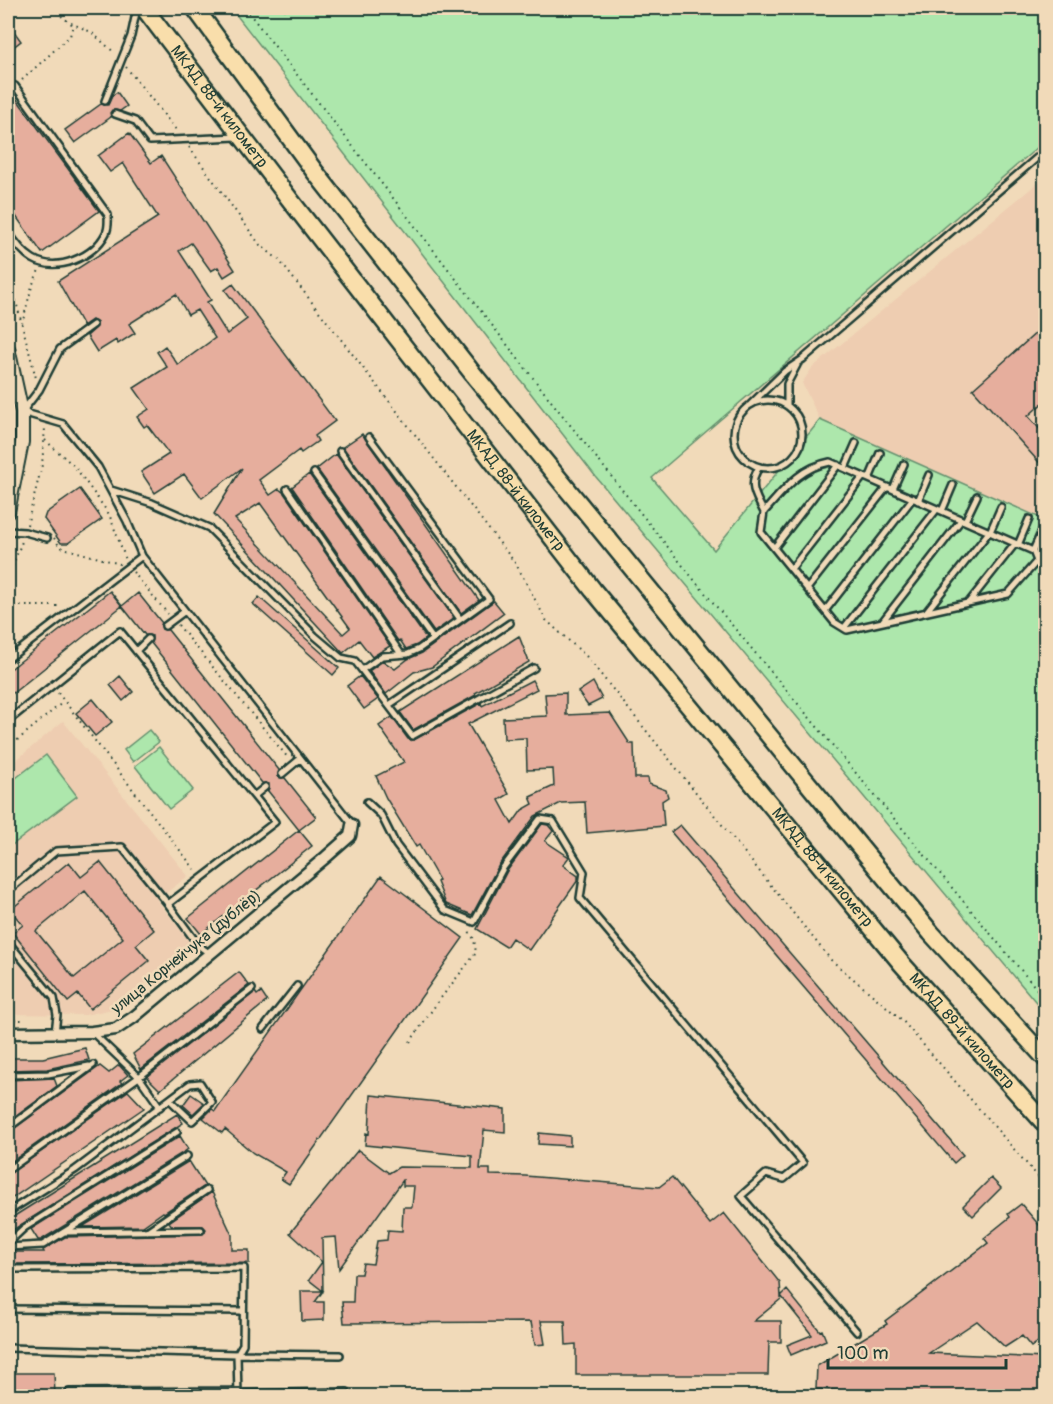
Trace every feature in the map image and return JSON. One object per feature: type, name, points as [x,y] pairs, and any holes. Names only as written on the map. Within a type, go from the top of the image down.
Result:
[{"type":"highway","name":"МКАД, 88-й километр","points":[[144,8],[593,590],[902,964]]},
{"type":"highway","points":[[195,8],[315,172],[467,366],[931,933],[1046,1059]]},
{"type":"highway","name":"МКАД, 89-й километр","points":[[902,964],[1046,1125]]},
{"type":"street","points":[[8,348],[22,412],[22,442],[8,509]]},
{"type":"street","name":"улица Корнейчука (дублёр)","points":[[8,1033],[92,1032],[116,1029],[134,1017],[350,836],[352,825]]},
{"type":"lane","points":[[105,101],[131,36],[137,8]]},
{"type":"lane","points":[[8,91],[15,86],[108,215],[106,233],[90,251],[76,260],[61,264],[33,259],[10,241],[8,231]]},
{"type":"lane","points":[[115,114],[135,121],[150,141],[243,136]]},
{"type":"lane","points":[[750,405],[772,400],[792,410],[800,423],[802,439],[792,459],[771,468],[759,467],[743,458],[738,452],[734,437],[739,416],[750,405],[785,371],[803,359],[1046,150]]},
{"type":"lane","points":[[93,325],[60,350],[39,390],[22,412],[63,424],[98,467],[127,521],[142,556],[352,825]]},
{"type":"lane","points":[[787,406],[787,384],[793,370],[803,359]]},
{"type":"lane","points":[[362,670],[382,656],[419,649],[489,598],[369,438]]},
{"type":"lane","points":[[845,468],[856,442]]},
{"type":"lane","points":[[340,451],[460,620]]},
{"type":"lane","points":[[791,569],[866,478],[880,453]]},
{"type":"lane","points":[[1033,551],[830,462],[815,465],[797,476],[764,512],[760,532],[834,622],[847,630],[1008,594],[1036,561],[1033,551],[1044,526]]},
{"type":"lane","points":[[807,589],[890,488],[904,464]]},
{"type":"lane","points":[[774,548],[838,465]]},
{"type":"lane","points":[[759,467],[755,473],[753,487],[756,499],[764,512]]},
{"type":"lane","points":[[314,473],[433,639]]},
{"type":"lane","points":[[825,611],[915,499],[929,475]]},
{"type":"lane","points":[[844,628],[939,510],[953,485]]},
{"type":"lane","points":[[286,489],[401,654]]},
{"type":"lane","points":[[111,490],[152,503],[209,528],[315,636],[341,658],[355,661],[412,736],[534,668]]},
{"type":"lane","points":[[882,622],[963,521],[977,496]]},
{"type":"lane","points":[[926,612],[989,532],[1001,507]]},
{"type":"lane","points":[[969,603],[1016,544],[1029,519]]},
{"type":"lane","points":[[8,531],[48,535]]},
{"type":"lane","points":[[8,659],[142,556]]},
{"type":"lane","points":[[165,626],[185,611]]},
{"type":"lane","points":[[388,705],[510,623]]},
{"type":"lane","points":[[8,721],[120,631],[275,822],[168,904]]},
{"type":"lane","points":[[136,651],[148,639]]},
{"type":"lane","points":[[282,774],[300,759]]},
{"type":"lane","points":[[254,796],[265,787]]},
{"type":"lane","points":[[367,802],[381,815],[396,845],[445,910],[474,922],[503,868],[540,819],[554,821],[584,872],[580,898],[803,1163],[784,1179],[766,1174],[741,1196],[857,1332]]},
{"type":"lane","points":[[8,891],[56,851],[123,847],[199,946],[210,954]]},
{"type":"lane","points":[[8,942],[54,998],[57,1015],[55,1033]]},
{"type":"lane","points":[[263,1029],[297,986]]},
{"type":"lane","points":[[8,1170],[139,1077],[252,989]]},
{"type":"lane","points":[[92,1032],[139,1077],[160,1107]]},
{"type":"lane","points":[[8,1075],[48,1074],[93,1065],[8,1128]]},
{"type":"lane","points":[[8,1212],[75,1170],[190,1084],[200,1083],[212,1102],[192,1120],[170,1100]]},
{"type":"lane","points":[[8,1245],[24,1228],[177,1132]]},
{"type":"lane","points":[[8,1245],[43,1245],[187,1156]]},
{"type":"lane","points":[[145,1232],[207,1190]]},
{"type":"lane","points":[[64,1232],[201,1230]]},
{"type":"lane","points":[[8,1269],[244,1268],[243,1344],[237,1354],[238,1394]]},
{"type":"lane","points":[[8,1309],[243,1311]]},
{"type":"lane","points":[[8,1348],[340,1355]]},
{"type":"lane","points":[[69,1392],[238,1394],[347,1392]]},
{"type":"path","points":[[51,8],[71,23],[91,32],[114,51],[184,140],[260,245],[279,260],[516,564],[546,621],[586,656],[831,960],[901,1019],[1046,1186]]},
{"type":"path","points":[[245,8],[551,401],[695,581],[1046,1000]]},
{"type":"path","points":[[15,86],[70,36],[73,25],[71,23]]},
{"type":"path","points":[[22,326],[32,286],[43,262]]},
{"type":"path","points":[[45,440],[75,467],[109,514],[129,566],[293,765]]},
{"type":"path","points":[[48,535],[60,547],[129,566]]},
{"type":"path","points":[[8,606],[76,606]]},
{"type":"path","points":[[52,686],[202,878]]},
{"type":"path","points":[[8,748],[64,701]]},
{"type":"path","points":[[410,1042],[476,953],[474,939],[465,926]]},
{"type":"path","points":[[8,1020],[27,1020]]},
{"type":"shaded area","points":[[1045,177],[1045,520],[820,420],[802,383],[812,368]]},
{"type":"shaded area","points":[[63,721],[188,876],[157,900],[192,945],[117,1008],[85,1015],[8,1014],[8,767]]},
{"type":"green space","points":[[231,8],[283,8],[285,10],[287,8],[1045,8],[1045,141],[652,478],[714,550],[820,420],[1045,520],[1045,1013],[596,477]]},
{"type":"green space","points":[[149,730],[159,742],[133,762],[124,750]]},
{"type":"green space","points":[[159,747],[193,790],[169,809],[135,766]]},
{"type":"green space","points":[[46,755],[77,796],[8,848],[8,784]]},
{"type":"building","points":[[8,23],[21,41],[8,51]]},
{"type":"building","points":[[117,92],[127,106],[120,111],[112,110],[111,117],[75,143],[65,130],[101,104],[108,105],[112,96]]},
{"type":"building","points":[[13,94],[99,211],[42,253],[8,205],[8,98]]},
{"type":"building","points":[[129,133],[151,163],[161,156],[235,270],[224,277],[218,267],[211,271],[191,243],[179,251],[211,300],[207,302],[227,334],[247,319],[225,290],[233,284],[335,421],[315,436],[318,441],[301,453],[299,450],[259,480],[270,495],[279,489],[284,493],[390,646],[372,657],[359,640],[343,653],[214,514],[242,468],[202,498],[184,474],[155,493],[141,472],[169,454],[147,425],[144,427],[137,417],[149,409],[134,388],[167,367],[157,352],[165,346],[178,365],[215,338],[197,310],[188,315],[176,294],[129,324],[135,333],[118,344],[116,340],[97,352],[87,336],[97,327],[97,323],[92,320],[83,326],[58,281],[158,217],[123,163],[110,172],[98,156]],"holes":[[[260,503],[350,628],[343,634],[235,519]]]},
{"type":"building","points":[[1046,324],[1046,400],[1028,416],[1046,436],[1046,470],[973,389]]},
{"type":"building","points":[[362,434],[479,600],[461,613],[343,447]]},
{"type":"building","points":[[336,454],[454,618],[434,632],[317,469]]},
{"type":"building","points":[[309,474],[426,638],[417,645],[406,649],[400,640],[398,641],[292,487]]},
{"type":"building","points":[[80,489],[102,519],[68,543],[61,543],[44,519],[46,513]]},
{"type":"building","points":[[110,591],[122,606],[8,697],[8,671]]},
{"type":"building","points":[[138,593],[162,623],[162,629],[168,630],[279,770],[278,777],[285,778],[316,817],[299,830],[268,791],[269,784],[262,783],[151,643],[152,636],[145,635],[122,606]]},
{"type":"building","points":[[259,597],[339,668],[333,675],[253,604]]},
{"type":"building","points":[[494,601],[504,613],[432,667],[414,672],[386,694],[369,671],[383,661],[395,669],[408,659],[422,653]]},
{"type":"building","points":[[519,636],[529,662],[413,730],[400,712]]},
{"type":"building","points":[[120,676],[133,692],[123,701],[110,685]]},
{"type":"building","points":[[360,676],[378,699],[364,709],[347,686]]},
{"type":"building","points":[[532,680],[537,689],[468,724],[509,794],[499,800],[512,824],[522,810],[533,804],[530,797],[554,786],[553,769],[527,770],[526,738],[504,739],[503,718],[547,716],[545,694],[566,693],[566,715],[610,713],[630,744],[634,744],[635,778],[648,778],[649,784],[666,790],[668,797],[662,801],[664,826],[587,833],[585,802],[561,803],[535,816],[499,865],[472,915],[446,904],[437,882],[439,880],[419,845],[416,847],[386,798],[376,776],[404,762],[379,726],[392,717],[408,739],[414,740],[481,703],[482,706]]},
{"type":"building","points":[[593,682],[602,699],[588,706],[578,692]]},
{"type":"building","points":[[93,699],[112,722],[95,736],[76,713]]},
{"type":"building","points":[[542,824],[548,825],[553,831],[545,841],[569,857],[563,865],[578,876],[578,880],[529,950],[512,938],[506,947],[477,929],[507,871]]},
{"type":"building","points":[[680,825],[963,1155],[954,1163],[671,832]]},
{"type":"building","points":[[299,830],[312,846],[201,934],[188,918]]},
{"type":"building","points":[[69,862],[81,877],[100,862],[154,930],[136,945],[149,961],[90,1009],[78,994],[68,1002],[13,933],[23,925],[10,910]],"holes":[[[85,891],[123,938],[74,978],[36,931]]]},
{"type":"building","points":[[381,876],[463,938],[289,1184],[281,1179],[286,1172],[253,1153],[225,1129],[222,1133],[203,1118],[212,1109],[215,1111]]},
{"type":"building","points":[[239,972],[249,985],[141,1069],[133,1054]]},
{"type":"building","points":[[255,992],[257,995],[261,992],[267,1001],[160,1090],[147,1077]]},
{"type":"building","points":[[85,1048],[89,1060],[47,1069],[8,1070],[8,1058],[43,1058]]},
{"type":"building","points":[[119,1065],[128,1075],[120,1081],[122,1083],[8,1164],[8,1133],[100,1066],[109,1073]]},
{"type":"building","points":[[54,1078],[57,1086],[8,1122],[8,1080]]},
{"type":"building","points":[[128,1091],[144,1108],[8,1201],[8,1175]]},
{"type":"building","points":[[191,1094],[204,1103],[193,1114],[183,1105]]},
{"type":"building","points":[[371,1095],[505,1109],[505,1132],[484,1130],[480,1169],[490,1169],[490,1175],[659,1187],[672,1177],[710,1224],[724,1213],[780,1283],[781,1299],[754,1321],[781,1321],[781,1342],[769,1342],[768,1375],[576,1375],[576,1344],[566,1345],[565,1321],[541,1321],[545,1344],[535,1345],[531,1322],[344,1323],[342,1302],[353,1302],[354,1274],[361,1274],[363,1263],[373,1264],[377,1241],[387,1240],[388,1230],[402,1231],[403,1207],[412,1207],[414,1186],[403,1186],[403,1180],[339,1269],[336,1237],[322,1238],[323,1291],[309,1280],[322,1262],[290,1233],[358,1150],[389,1173],[399,1167],[472,1168],[472,1156],[365,1145],[366,1133],[369,1134]]},
{"type":"building","points":[[177,1114],[183,1123],[8,1233],[8,1220]]},
{"type":"building","points":[[539,1133],[570,1136],[570,1146],[538,1144]]},
{"type":"building","points":[[180,1136],[188,1149],[184,1152],[38,1240],[31,1229]]},
{"type":"building","points":[[189,1161],[205,1186],[143,1226],[82,1227]]},
{"type":"building","points":[[991,1178],[1001,1188],[973,1216],[963,1206]]},
{"type":"building","points":[[212,1192],[232,1235],[232,1250],[249,1250],[249,1263],[8,1264],[8,1252],[44,1252],[43,1250],[65,1237],[203,1234],[206,1229],[203,1226],[172,1226],[169,1222]]},
{"type":"building","points":[[1021,1204],[1046,1233],[1046,1336],[1031,1347],[1022,1336],[1005,1347],[977,1321],[929,1353],[1046,1358],[1046,1396],[863,1396],[863,1392],[816,1389],[817,1366],[887,1324],[885,1321],[988,1243],[984,1238],[1010,1217],[1008,1214]]},
{"type":"building","points":[[787,1290],[820,1331],[822,1330],[826,1340],[791,1355],[787,1345],[812,1335],[781,1296]]},
{"type":"building","points":[[301,1291],[323,1291],[315,1302],[324,1302],[324,1320],[302,1321]]},
{"type":"building","points":[[8,1373],[54,1373],[55,1396],[42,1396],[42,1390],[8,1391]]}]
